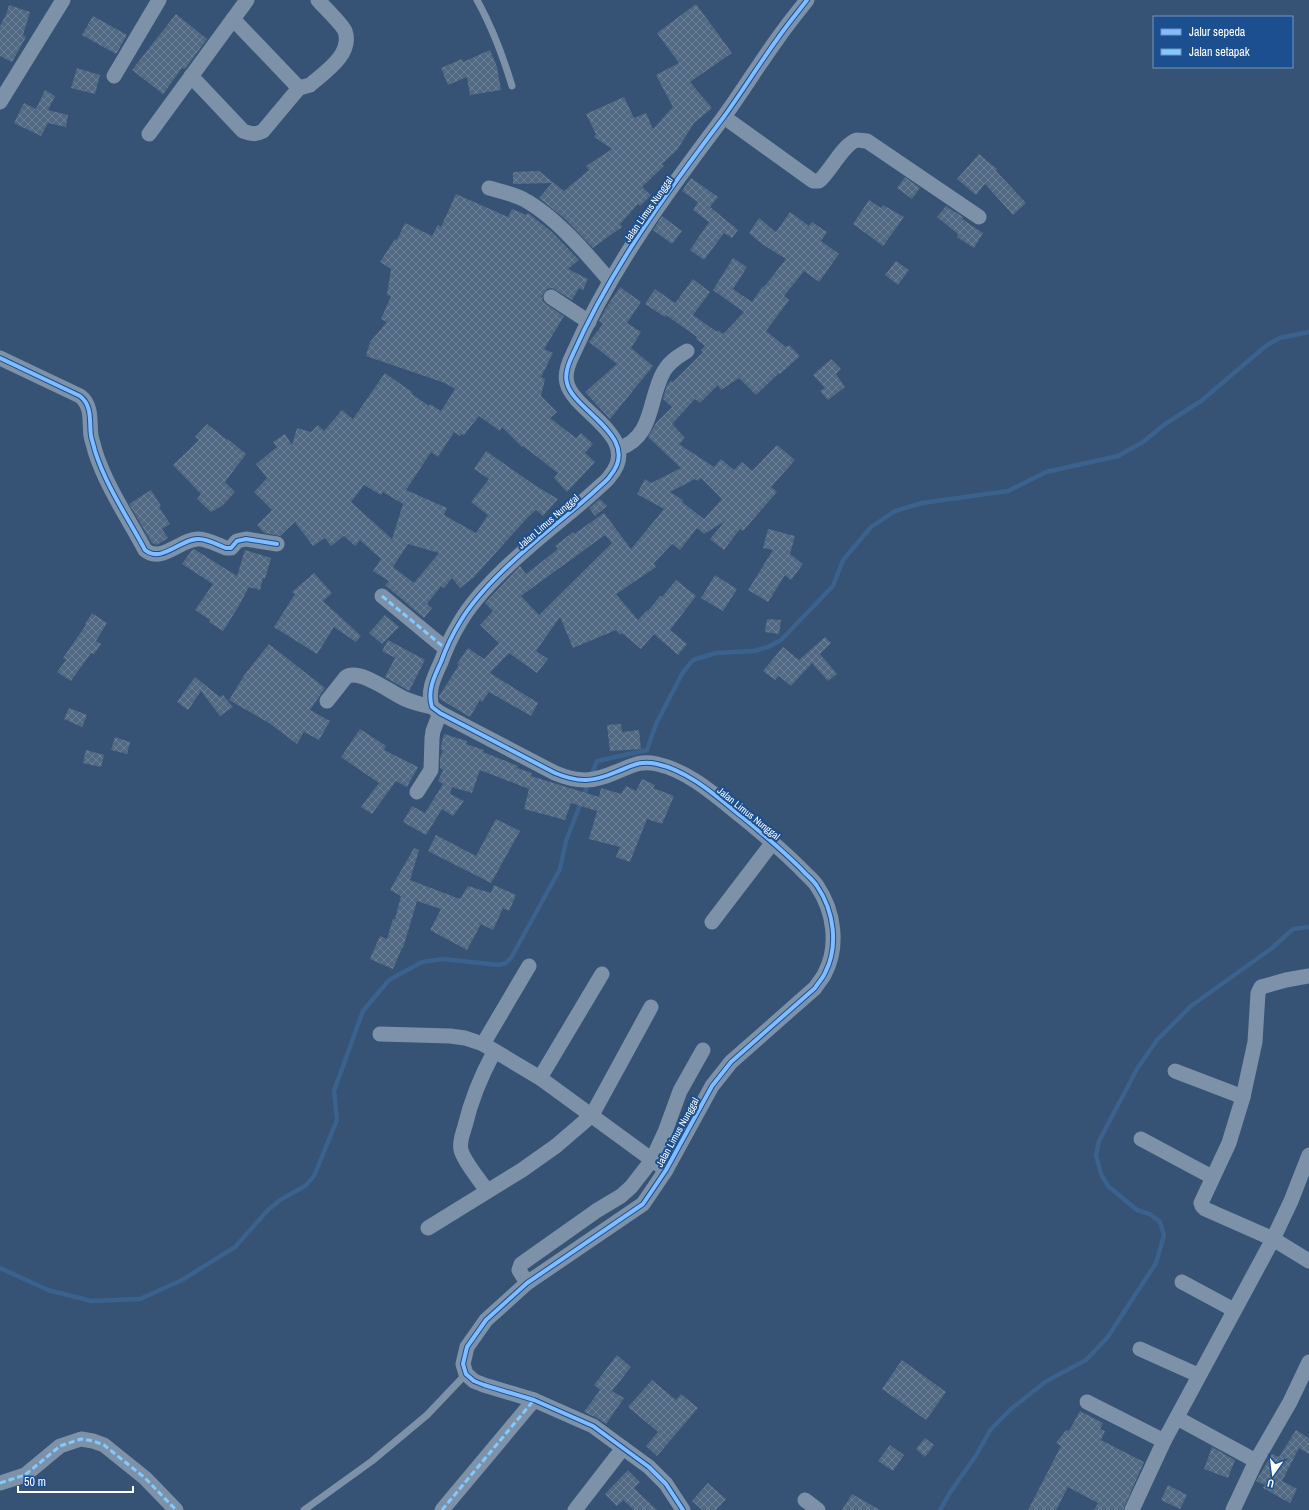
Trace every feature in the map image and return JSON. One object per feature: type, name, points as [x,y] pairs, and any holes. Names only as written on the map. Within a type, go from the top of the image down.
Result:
[{"type":"street","points":[[0,102],[63,0]]},
{"type":"street","points":[[114,76],[159,0]]},
{"type":"street","points":[[148,134],[247,0]]},
{"type":"street","points":[[191,76],[243,131],[250,134],[258,134],[263,131],[299,88],[310,85],[340,57],[346,43],[344,30],[318,0]]},
{"type":"street","name":"Jalan Limus Nunggal","points":[[466,1374],[463,1364],[467,1347],[486,1320],[527,1283],[643,1204],[666,1170],[712,1086],[722,1073],[737,1056],[815,988],[825,974],[831,960],[833,936],[831,922],[826,904],[817,886],[773,842],[716,795],[672,768],[645,762],[636,763],[599,778],[575,780],[555,773],[436,710],[430,701],[433,679],[446,649],[460,622],[476,599],[530,545],[581,503],[610,476],[618,462],[618,450],[612,436],[605,427],[572,395],[566,381],[568,365],[588,322],[610,281],[644,228],[779,36],[807,0]]},
{"type":"street","points":[[232,20],[299,88]]},
{"type":"street","points":[[724,116],[813,180],[819,181],[824,177],[845,149],[856,140],[867,141],[979,217]]},
{"type":"street","points":[[489,188],[522,198],[534,206],[569,236],[610,281]]},
{"type":"street","points":[[551,297],[588,322]]},
{"type":"street","points":[[618,450],[628,446],[640,435],[648,420],[664,371],[669,364],[688,351]]},
{"type":"street","points":[[0,358],[80,396],[85,400],[89,412],[91,436],[109,485],[148,553],[159,554],[198,539],[226,548],[230,548],[240,539],[257,540],[277,544]]},
{"type":"street","points":[[382,596],[446,649]]},
{"type":"street","points":[[327,701],[348,675],[355,675],[370,679],[405,699],[436,710],[432,738],[431,770],[417,792]]},
{"type":"street","points":[[712,922],[773,842]]},
{"type":"street","points":[[487,1191],[463,1156],[460,1149],[460,1141],[471,1102],[484,1070],[489,1048],[529,966]]},
{"type":"street","points":[[540,1078],[602,974]]},
{"type":"street","points":[[1309,976],[1286,980],[1262,987],[1258,999],[1255,1042],[1243,1097],[1228,1143],[1201,1201],[1203,1207],[1273,1239],[1309,1261]]},
{"type":"street","points":[[428,1228],[522,1170],[550,1150],[592,1115],[651,1007]]},
{"type":"street","points":[[380,1034],[450,1036],[465,1038],[489,1048],[540,1078],[666,1170]]},
{"type":"street","points":[[527,1283],[519,1270],[521,1264],[596,1211],[621,1196],[631,1187],[652,1160],[665,1132],[680,1091],[704,1050]]},
{"type":"street","points":[[1175,1071],[1243,1097]]},
{"type":"street","points":[[1141,1139],[1212,1176]]},
{"type":"street","points":[[1132,1510],[1164,1441],[1198,1375],[1273,1239],[1291,1201],[1309,1155]]},
{"type":"street","points":[[1182,1282],[1234,1310]]},
{"type":"street","points":[[1140,1349],[1198,1375]]},
{"type":"street","points":[[1233,1510],[1256,1461],[1290,1402],[1309,1362]]},
{"type":"street","points":[[466,1374],[484,1385],[534,1400],[593,1426],[649,1467],[666,1484],[683,1510]]},
{"type":"street","points":[[442,1510],[534,1400]]},
{"type":"street","points":[[1087,1402],[1164,1441]]},
{"type":"street","points":[[1177,1418],[1256,1461]]},
{"type":"street","points":[[0,1483],[24,1475],[60,1446],[81,1438],[104,1445],[145,1478],[176,1510]]},
{"type":"street","points":[[574,1510],[623,1448]]},
{"type":"street","points":[[805,1500],[818,1510]]},
{"type":"lane","points":[[477,0],[502,54],[512,86]]},
{"type":"lane","points":[[304,1510],[372,1461],[427,1415],[466,1374]]},
{"type":"building","points":[[696,4],[732,53],[690,82],[712,108],[694,123],[677,150],[662,164],[664,166],[642,187],[651,195],[640,206],[638,204],[620,224],[622,227],[593,248],[565,219],[539,198],[552,183],[513,184],[513,172],[539,171],[564,191],[589,170],[586,166],[612,149],[594,137],[596,134],[586,114],[624,97],[634,118],[646,113],[653,129],[673,107],[656,75],[679,63],[657,33]]},
{"type":"building","points":[[9,5],[30,12],[23,35],[26,37],[12,62],[0,56],[0,26]]},
{"type":"building","points":[[176,14],[207,39],[185,69],[182,68],[163,94],[132,70]]},
{"type":"building","points":[[93,16],[127,35],[116,54],[82,35]]},
{"type":"building","points":[[490,50],[497,67],[501,90],[470,95],[467,77],[448,85],[441,68],[462,59],[463,62]]},
{"type":"building","points":[[77,68],[100,75],[95,94],[71,88]]},
{"type":"building","points":[[45,90],[55,96],[48,110],[68,115],[66,127],[48,123],[41,136],[14,123],[24,103],[36,109]]},
{"type":"building","points":[[979,154],[997,169],[996,171],[1026,203],[1013,215],[985,184],[976,195],[957,179]]},
{"type":"building","points":[[905,177],[920,188],[912,199],[897,188]]},
{"type":"building","points":[[691,178],[718,197],[710,207],[738,230],[732,238],[724,233],[704,260],[690,250],[709,222],[693,210],[698,202],[682,191]]},
{"type":"building","points":[[456,194],[508,217],[512,209],[526,215],[528,213],[552,232],[579,260],[568,269],[588,279],[583,290],[579,288],[572,300],[552,288],[547,289],[542,296],[543,301],[546,304],[564,316],[544,349],[553,353],[541,377],[545,379],[541,396],[557,412],[550,418],[576,438],[581,433],[593,444],[585,453],[595,462],[567,492],[554,478],[558,473],[523,446],[522,447],[502,427],[500,431],[479,416],[464,435],[461,434],[460,436],[454,432],[438,457],[431,452],[406,490],[447,508],[444,515],[476,533],[488,515],[471,502],[489,479],[474,469],[486,451],[536,486],[558,499],[543,516],[536,510],[528,517],[473,578],[460,588],[452,578],[444,588],[441,586],[427,604],[432,608],[424,618],[385,585],[389,581],[373,571],[381,559],[360,540],[355,546],[344,536],[331,546],[325,538],[313,546],[295,522],[280,536],[264,533],[257,525],[272,510],[254,492],[267,478],[256,464],[277,447],[273,442],[285,434],[292,445],[297,428],[311,432],[318,425],[324,431],[342,410],[353,419],[385,373],[429,406],[430,404],[441,411],[455,389],[445,383],[366,356],[370,342],[387,322],[381,319],[391,296],[387,295],[391,269],[380,262],[395,239],[397,240],[405,223],[432,236],[438,225],[441,227]],"holes":[[[364,485],[381,495],[383,492],[403,504],[392,539],[351,502]],[[408,544],[439,553],[414,583],[393,567]]]},
{"type":"building","points":[[869,200],[881,208],[883,205],[904,217],[883,246],[853,224]]},
{"type":"building","points":[[946,206],[983,233],[974,248],[957,237],[958,234],[937,217]]},
{"type":"building","points":[[790,212],[809,226],[812,222],[827,232],[821,241],[839,254],[819,282],[804,271],[784,296],[789,300],[766,331],[786,347],[789,345],[800,356],[780,374],[779,373],[756,395],[739,378],[721,390],[718,385],[700,403],[695,399],[672,424],[685,438],[679,444],[714,467],[721,459],[734,470],[742,462],[752,471],[777,445],[795,460],[771,487],[777,492],[743,531],[740,529],[724,550],[710,539],[725,521],[704,534],[697,528],[680,550],[672,544],[654,563],[656,567],[616,594],[638,620],[647,610],[648,611],[660,596],[662,597],[676,580],[696,596],[670,630],[687,644],[678,655],[654,634],[641,649],[622,633],[620,635],[616,630],[573,648],[560,617],[536,651],[548,659],[537,673],[509,653],[490,673],[538,703],[531,716],[489,692],[482,702],[480,700],[470,717],[440,699],[439,696],[468,648],[484,659],[499,643],[480,625],[493,611],[485,603],[520,566],[526,574],[558,549],[555,546],[573,532],[574,534],[604,513],[631,549],[664,509],[637,494],[645,479],[651,483],[681,468],[648,437],[656,423],[672,407],[663,399],[667,385],[671,381],[673,382],[703,352],[701,350],[705,346],[696,339],[697,337],[666,315],[665,317],[645,304],[655,289],[675,303],[693,279],[710,292],[693,315],[717,332],[718,330],[723,334],[744,312],[713,290],[733,258],[747,267],[733,289],[752,302],[763,286],[764,287],[786,259],[762,244],[749,233],[759,218],[776,232]],"holes":[[[701,478],[722,499],[704,519],[682,502],[683,500],[670,492],[695,479],[698,481]],[[605,535],[612,543],[539,615],[521,596]]]},
{"type":"building","points":[[662,216],[682,231],[672,244],[653,230]]},
{"type":"building","points":[[896,261],[909,270],[898,285],[885,275]]},
{"type":"building","points":[[620,287],[641,302],[627,323],[641,332],[631,348],[653,366],[610,419],[585,392],[617,364],[589,342],[603,324],[599,321]]},
{"type":"building","points":[[831,359],[841,369],[836,374],[845,387],[828,400],[820,391],[825,388],[813,375]]},
{"type":"building","points":[[207,424],[246,454],[225,482],[235,492],[222,506],[211,512],[197,499],[201,494],[173,465],[199,440],[195,437]]},
{"type":"building","points":[[151,490],[161,506],[159,507],[170,524],[162,529],[168,538],[157,545],[152,543],[129,504]]},
{"type":"building","points":[[600,499],[607,506],[595,516],[589,508]]},
{"type":"building","points":[[768,529],[795,536],[790,554],[803,564],[791,580],[785,575],[768,602],[748,590],[773,550],[763,548]]},
{"type":"building","points":[[194,549],[237,576],[245,550],[271,558],[260,590],[249,587],[223,631],[195,610],[213,584],[182,564]]},
{"type":"building","points":[[314,573],[332,593],[323,601],[361,636],[356,642],[334,627],[317,654],[274,627],[295,594],[292,592]]},
{"type":"building","points":[[715,575],[737,589],[723,611],[701,598]]},
{"type":"building","points":[[92,613],[107,623],[96,641],[101,644],[94,654],[91,653],[71,681],[57,672],[66,660],[63,658],[86,625],[85,624]]},
{"type":"building","points":[[385,615],[399,627],[382,644],[369,633]]},
{"type":"building","points":[[767,619],[781,620],[779,634],[765,632]]},
{"type":"building","points":[[825,637],[831,643],[820,654],[837,674],[828,681],[812,663],[791,686],[779,676],[775,680],[763,671],[783,647],[799,660]]},
{"type":"building","points":[[388,640],[425,660],[409,691],[385,677],[395,658],[382,651]]},
{"type":"building","points":[[269,644],[325,688],[310,710],[330,721],[319,740],[304,732],[297,744],[269,723],[229,700],[245,674]]},
{"type":"building","points":[[195,677],[220,697],[223,695],[233,707],[220,716],[201,691],[188,710],[177,702]]},
{"type":"building","points":[[69,708],[87,715],[82,727],[64,719]]},
{"type":"building","points":[[621,724],[622,732],[639,730],[641,749],[610,751],[607,725]]},
{"type":"building","points":[[360,729],[386,746],[384,750],[418,767],[407,787],[396,781],[372,814],[361,807],[379,783],[341,757]]},
{"type":"building","points":[[444,734],[467,741],[466,744],[484,750],[483,752],[518,766],[517,768],[532,773],[531,776],[599,797],[601,788],[621,794],[626,786],[636,791],[642,779],[655,785],[653,788],[674,796],[662,824],[647,819],[630,862],[616,857],[620,847],[589,839],[597,811],[571,803],[565,820],[524,809],[529,789],[480,770],[472,793],[452,787],[450,794],[464,801],[453,816],[442,809],[426,835],[403,822],[412,806],[425,813],[443,784],[438,781],[443,770],[440,768],[440,758],[443,750],[441,750],[441,746]]},
{"type":"building","points":[[115,737],[130,742],[127,754],[111,750]]},
{"type":"building","points":[[86,750],[104,755],[101,767],[83,763]]},
{"type":"building","points":[[496,819],[520,831],[491,883],[428,851],[436,835],[476,856]]},
{"type":"building","points":[[414,848],[419,850],[410,880],[460,899],[468,886],[491,893],[494,885],[516,895],[509,911],[503,908],[493,930],[481,924],[467,950],[430,930],[441,909],[417,901],[403,948],[393,969],[370,959],[380,936],[387,939],[393,919],[395,919],[401,896],[390,890]]},
{"type":"building","points":[[617,1355],[631,1367],[612,1391],[624,1398],[606,1424],[584,1412],[600,1390],[594,1385]]},
{"type":"building","points":[[902,1360],[946,1392],[926,1420],[882,1389]]},
{"type":"building","points":[[652,1380],[676,1400],[681,1394],[698,1408],[657,1456],[646,1446],[658,1432],[628,1407]]},
{"type":"building","points":[[1080,1411],[1103,1423],[1100,1429],[1105,1431],[1101,1440],[1144,1462],[1123,1510],[1094,1510],[1098,1503],[1068,1487],[1056,1510],[1028,1510],[1061,1446],[1056,1443],[1066,1430],[1069,1431]]},
{"type":"building","points":[[1296,1430],[1309,1438],[1309,1454],[1299,1448],[1282,1481],[1297,1489],[1290,1503],[1263,1488],[1265,1485],[1256,1481],[1272,1454],[1279,1457]]},
{"type":"building","points":[[925,1438],[934,1445],[925,1457],[916,1449]]},
{"type":"building","points":[[890,1445],[904,1455],[893,1471],[878,1461]]},
{"type":"building","points":[[1212,1447],[1235,1460],[1228,1478],[1204,1469]]},
{"type":"building","points":[[628,1470],[640,1482],[634,1488],[657,1510],[634,1510],[623,1500],[617,1506],[605,1494]]},
{"type":"building","points":[[708,1483],[726,1499],[716,1510],[702,1510],[692,1501]]},
{"type":"building","points":[[1168,1485],[1187,1495],[1180,1509],[1161,1500]]},
{"type":"building","points":[[852,1494],[880,1510],[842,1510]]},
{"type":"waterway","points":[[0,1268],[48,1290],[91,1301],[140,1299],[182,1280],[235,1247],[268,1210],[280,1200],[305,1186],[314,1176],[337,1120],[334,1091],[363,1011],[389,980],[422,962],[443,959],[499,965],[506,963],[511,958],[560,869],[566,841],[597,761],[647,750],[656,724],[683,672],[693,660],[716,653],[754,651],[768,647],[781,640],[833,586],[843,560],[871,527],[895,511],[922,503],[1008,491],[1046,472],[1118,456],[1143,442],[1165,424],[1201,401],[1267,345],[1280,338],[1309,332]]},
{"type":"waterway","points":[[940,1510],[951,1491],[975,1457],[991,1429],[1011,1409],[1045,1382],[1086,1360],[1107,1338],[1156,1263],[1164,1235],[1160,1222],[1150,1214],[1137,1210],[1108,1186],[1101,1174],[1096,1155],[1099,1141],[1137,1069],[1157,1040],[1191,1006],[1272,948],[1293,929],[1309,927]]},
{"type":"marked path","points":[[382,596],[446,649]]},
{"type":"marked path","points":[[442,1510],[534,1400]]},
{"type":"marked path","points":[[0,1483],[25,1475],[60,1446],[81,1439],[104,1445],[145,1478],[176,1510]]},
{"type":"cycle path","points":[[683,1510],[666,1484],[649,1467],[593,1426],[534,1400],[474,1381],[466,1374],[463,1364],[467,1347],[486,1320],[527,1283],[643,1204],[666,1170],[712,1086],[731,1062],[815,988],[823,977],[832,952],[833,929],[831,917],[823,896],[814,882],[782,850],[702,785],[691,778],[669,767],[651,763],[636,764],[600,778],[579,780],[564,776],[555,773],[440,713],[432,707],[430,695],[434,679],[449,642],[468,609],[478,596],[514,560],[606,481],[618,462],[618,449],[612,437],[603,425],[581,404],[572,393],[567,383],[567,368],[570,360],[605,291],[641,232],[681,174],[730,108],[781,33],[807,0]]},
{"type":"cycle path","points":[[0,358],[80,396],[84,400],[89,409],[91,436],[95,451],[105,477],[145,550],[151,554],[158,554],[185,542],[199,539],[209,541],[226,548],[231,548],[237,541],[246,539],[277,544]]}]
